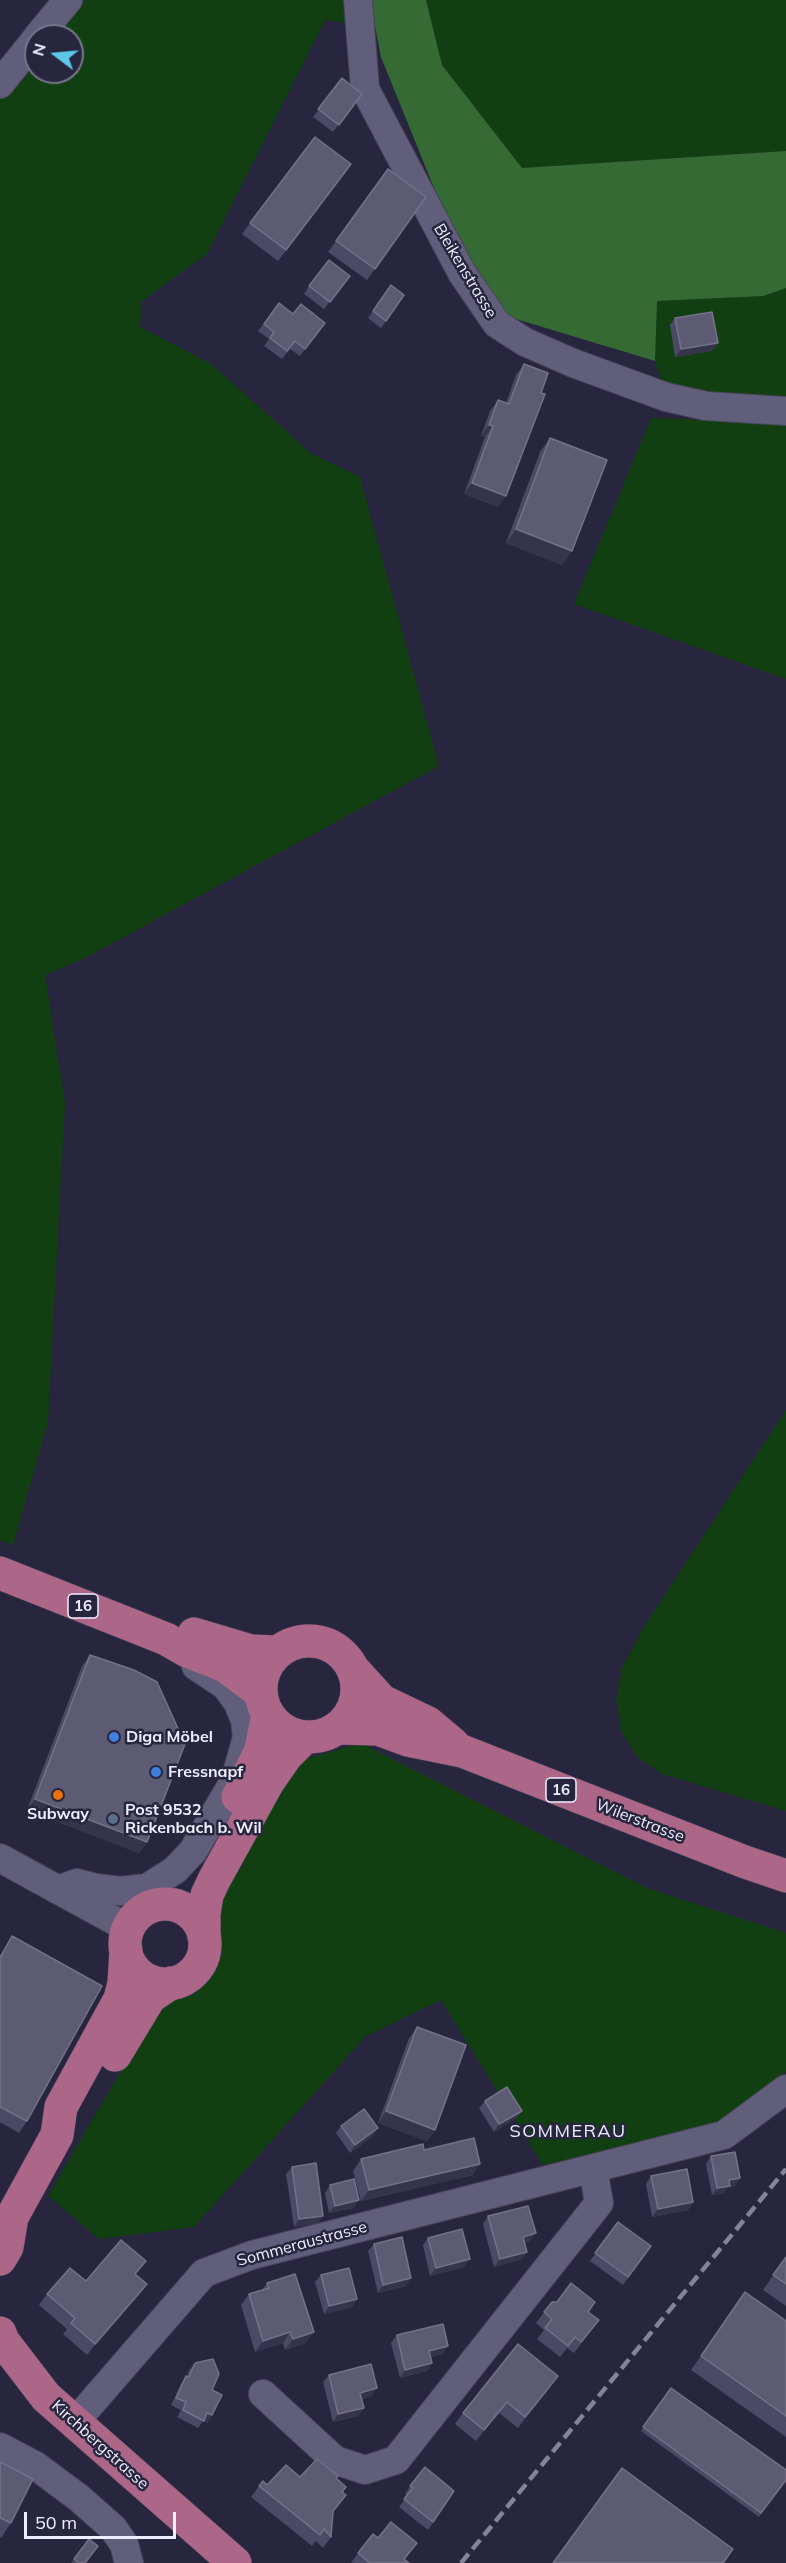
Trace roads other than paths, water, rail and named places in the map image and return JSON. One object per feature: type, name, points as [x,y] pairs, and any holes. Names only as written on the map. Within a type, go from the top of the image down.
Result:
[{"type":"main road","name":"16","points":[[0,1573],[166,1639],[187,1651],[225,1666],[264,1703]]},
{"type":"main road","points":[[166,1639],[194,1634],[251,1651],[277,1652]]},
{"type":"main road","points":[[0,2259],[7,2247],[6,2222],[57,2136],[61,2107],[120,1999],[124,1983],[127,1939],[134,1918],[188,1884],[211,1846],[256,1760],[264,1703],[264,1670],[277,1652],[290,1644],[304,1640],[319,1641],[332,1646],[344,1655],[352,1668],[357,1684],[356,1700],[349,1715],[337,1728],[316,1736],[305,1737],[290,1733],[278,1726],[264,1703]]},
{"type":"main road","name":"Wilerstrasse","points":[[352,1668],[381,1701],[428,1723],[462,1751]]},
{"type":"main road","name":"Wilerstrasse","points":[[337,1728],[378,1729],[408,1740],[462,1751],[734,1858],[786,1876]]},
{"type":"main road","points":[[57,2136],[78,2121],[150,1997],[171,1983],[185,1978],[196,1969],[202,1959],[204,1914],[207,1895],[214,1880],[268,1782],[286,1756],[305,1737]]},
{"type":"main road","points":[[158,1904],[172,1904],[185,1909],[200,1924],[204,1937]]},
{"type":"main road","points":[[127,1939],[130,1963],[139,1974],[158,1983],[171,1983]]},
{"type":"main road","name":"Kirchbergstrasse","points":[[0,2333],[3,2341],[46,2397],[235,2563]]},
{"type":"main road","name":"Kirchbergstrasse","points":[[0,2370],[46,2397]]},
{"type":"street","points":[[48,24],[68,0]]},
{"type":"street","name":"Bleikenstrasse","points":[[358,0],[365,89],[462,273],[496,324],[525,342],[573,363],[666,397],[706,406],[786,411]]},
{"type":"street","points":[[0,84],[24,54]]},
{"type":"street","points":[[57,1890],[77,1882],[96,1888],[120,1891],[147,1888],[175,1870],[193,1851],[235,1780],[247,1737],[245,1720],[238,1703],[226,1686],[183,1660],[166,1639]]},
{"type":"street","points":[[0,1858],[57,1890],[127,1939]]},
{"type":"street","name":"Sommeraustrasse","points":[[74,2423],[204,2273],[252,2255],[724,2135],[786,2089]]},
{"type":"street","points":[[263,2394],[335,2460],[365,2470],[396,2460],[598,2204],[593,2169]]},
{"type":"street","points":[[0,2447],[44,2473],[79,2498],[113,2528],[124,2544],[129,2563]]},
{"type":"railway","points":[[461,2563],[786,2169]]},
{"type":"place","name":"Diga Möbel","points":[[114,1737]]},
{"type":"place","name":"Fressnapf","points":[[156,1772]]},
{"type":"place","name":"Subway","points":[[58,1795]]},
{"type":"place","name":"Post 9532 Rickenbach b. Wil","points":[[113,1819]]},
{"type":"district","name":"SOMMERAU","points":[[568,2132]]}]
